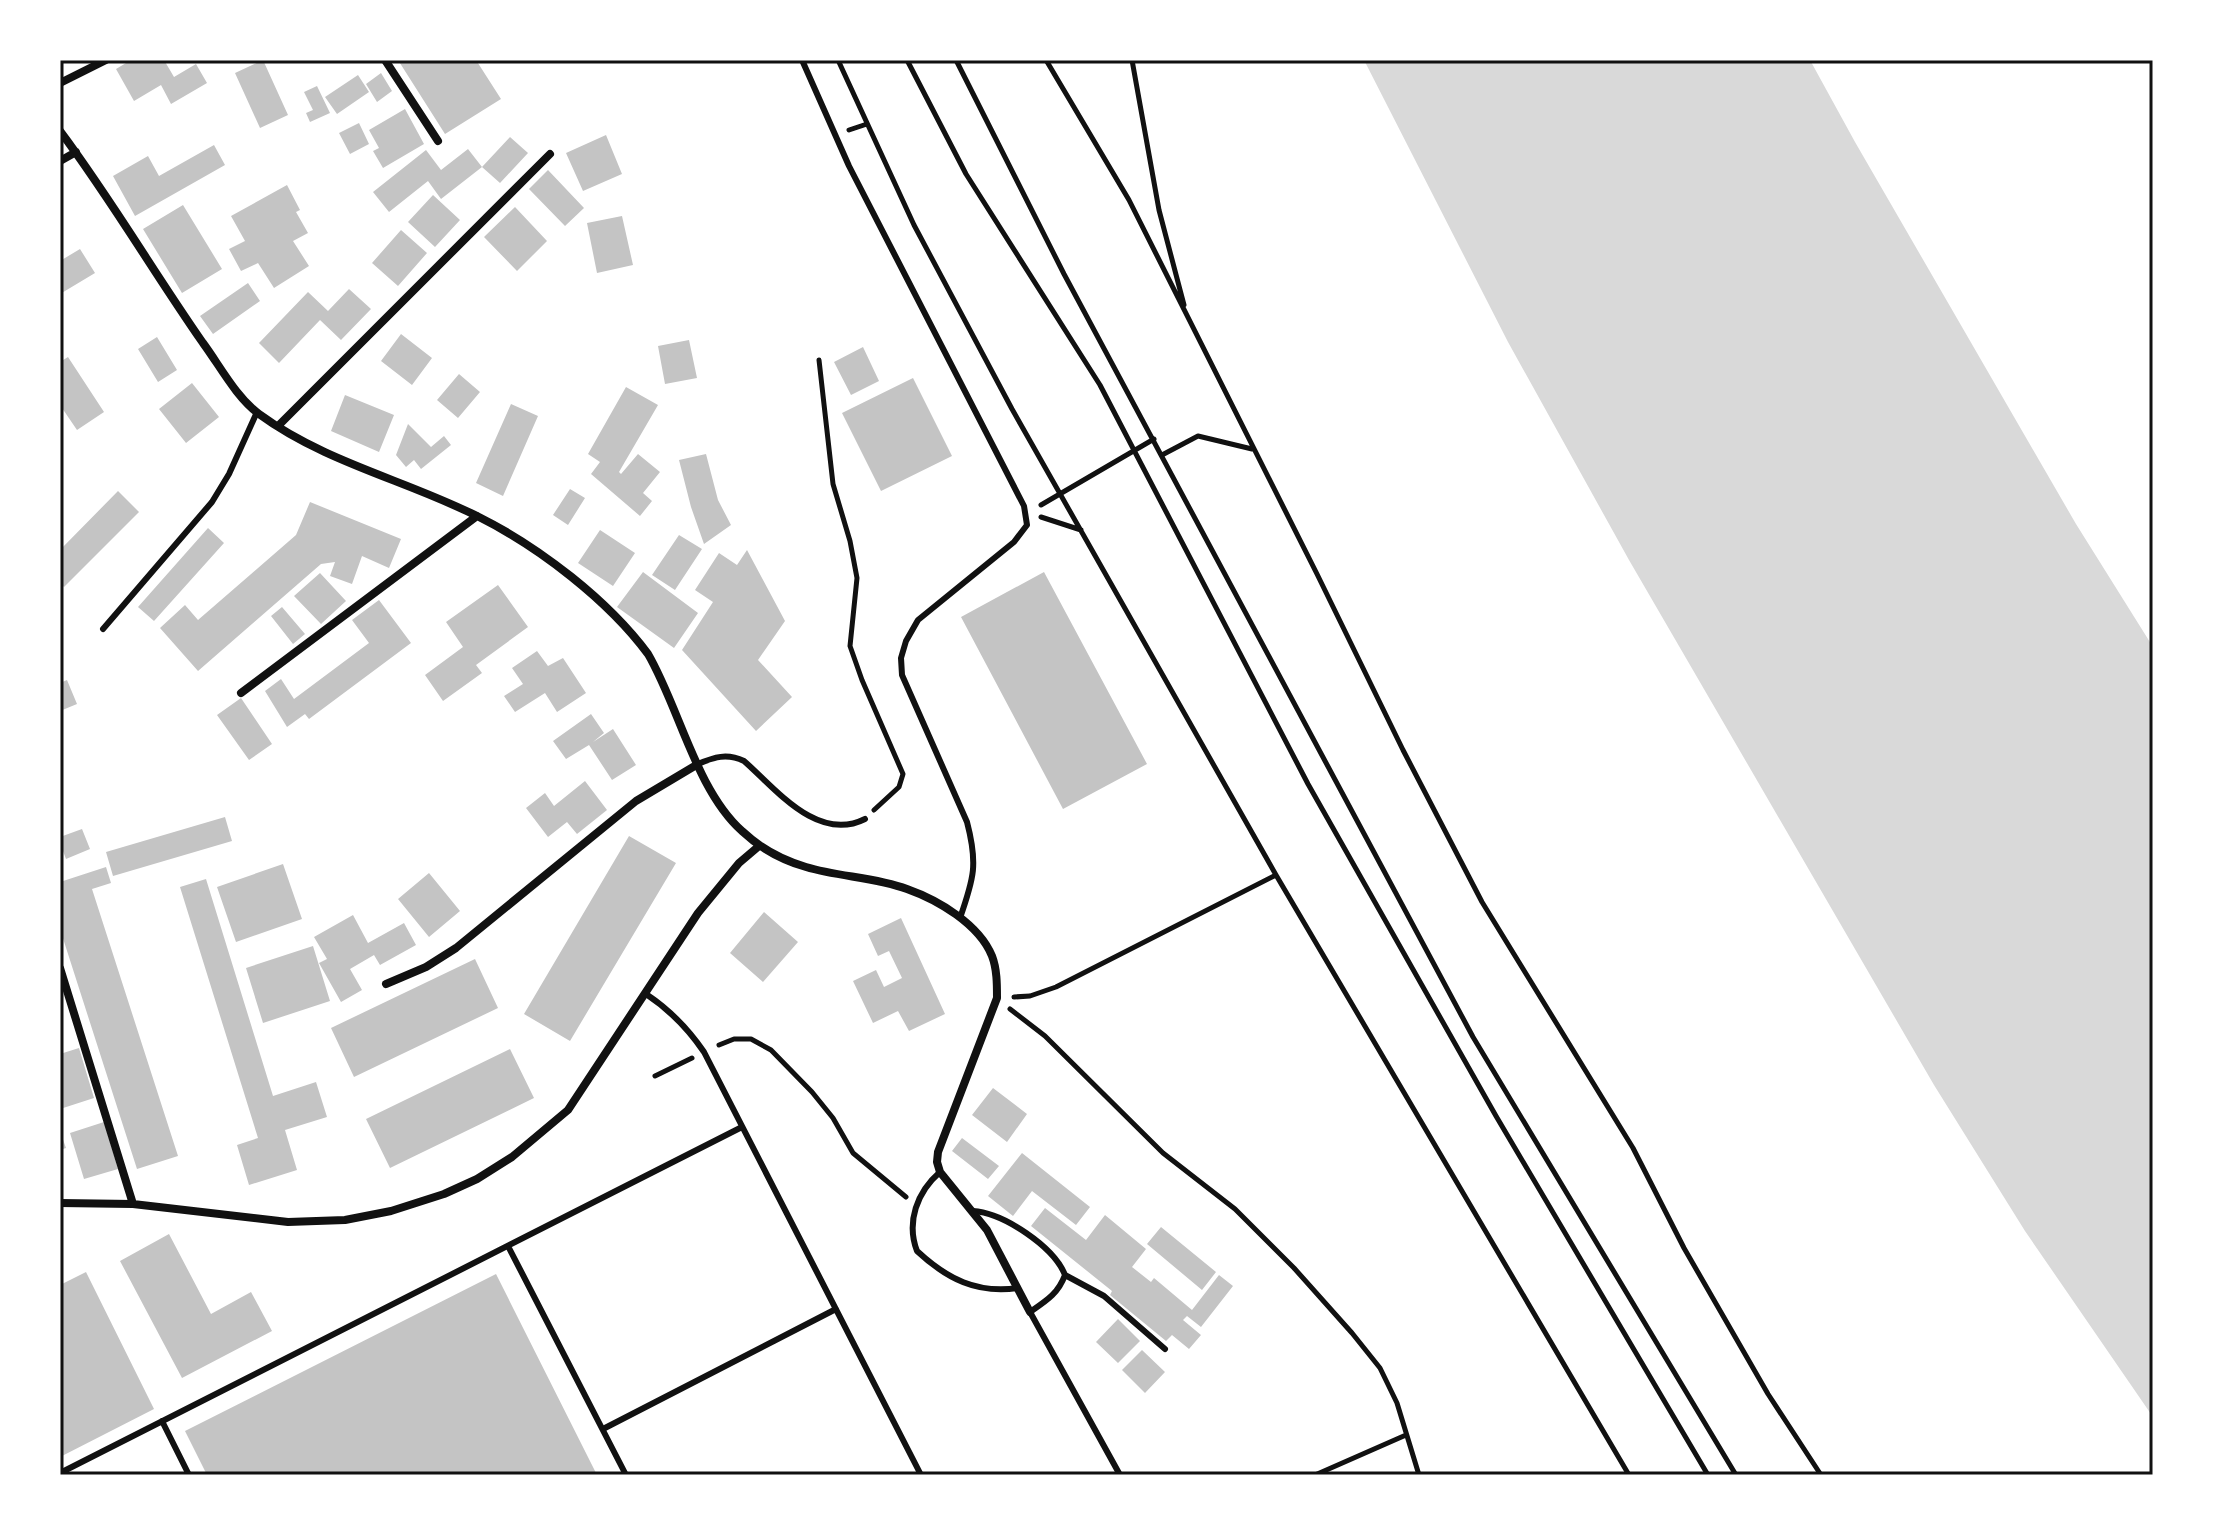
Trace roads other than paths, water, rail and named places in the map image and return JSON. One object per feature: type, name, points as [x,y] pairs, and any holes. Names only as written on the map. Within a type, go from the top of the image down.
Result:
[{"type":"street","points":[[60,83],[106,60]]},
{"type":"street","points":[[385,60],[438,141]]},
{"type":"street","points":[[60,131],[172,299],[237,391],[257,412],[333,458],[477,516],[523,542],[584,589],[637,639],[656,667],[698,764],[723,810],[759,846],[806,867],[907,888],[960,918],[979,937],[992,954],[997,974],[997,998],[938,1152],[937,1162],[940,1172],[987,1230],[1030,1312]]},
{"type":"street","points":[[60,161],[76,152]]},
{"type":"street","points":[[278,426],[550,154]]},
{"type":"street","points":[[241,693],[477,516]]},
{"type":"street","points":[[386,984],[426,967],[456,948],[636,801],[698,764]]},
{"type":"street","points":[[60,1203],[133,1204],[288,1222],[345,1220],[391,1211],[444,1194],[477,1179],[512,1157],[568,1110],[717,888],[759,846]]},
{"type":"street","points":[[60,968],[133,1204]]},
{"type":"lane","points":[[802,60],[849,166],[1025,512],[1027,525],[1014,542],[918,620],[901,658],[902,675],[967,822],[973,847],[975,877],[960,918]]},
{"type":"lane","points":[[103,629],[212,502],[229,474],[257,412]]},
{"type":"lane","points":[[698,764],[713,758],[735,757],[744,761],[797,810],[835,825],[851,826],[865,819]]},
{"type":"lane","points":[[646,994],[667,1008],[689,1030],[704,1052],[921,1475]]},
{"type":"lane","points":[[60,1473],[742,1127]]},
{"type":"lane","points":[[940,1172],[931,1180],[916,1205],[912,1225],[917,1251],[962,1284],[985,1290],[1018,1288]]},
{"type":"lane","points":[[973,1211],[989,1212],[1006,1220],[1059,1261],[1065,1275],[1104,1296],[1165,1349]]},
{"type":"lane","points":[[508,1246],[626,1475]]},
{"type":"lane","points":[[1065,1275],[1060,1288],[1051,1298],[1030,1312],[1120,1475]]},
{"type":"lane","points":[[603,1429],[836,1309]]},
{"type":"lane","points":[[162,1421],[189,1475]]}]
